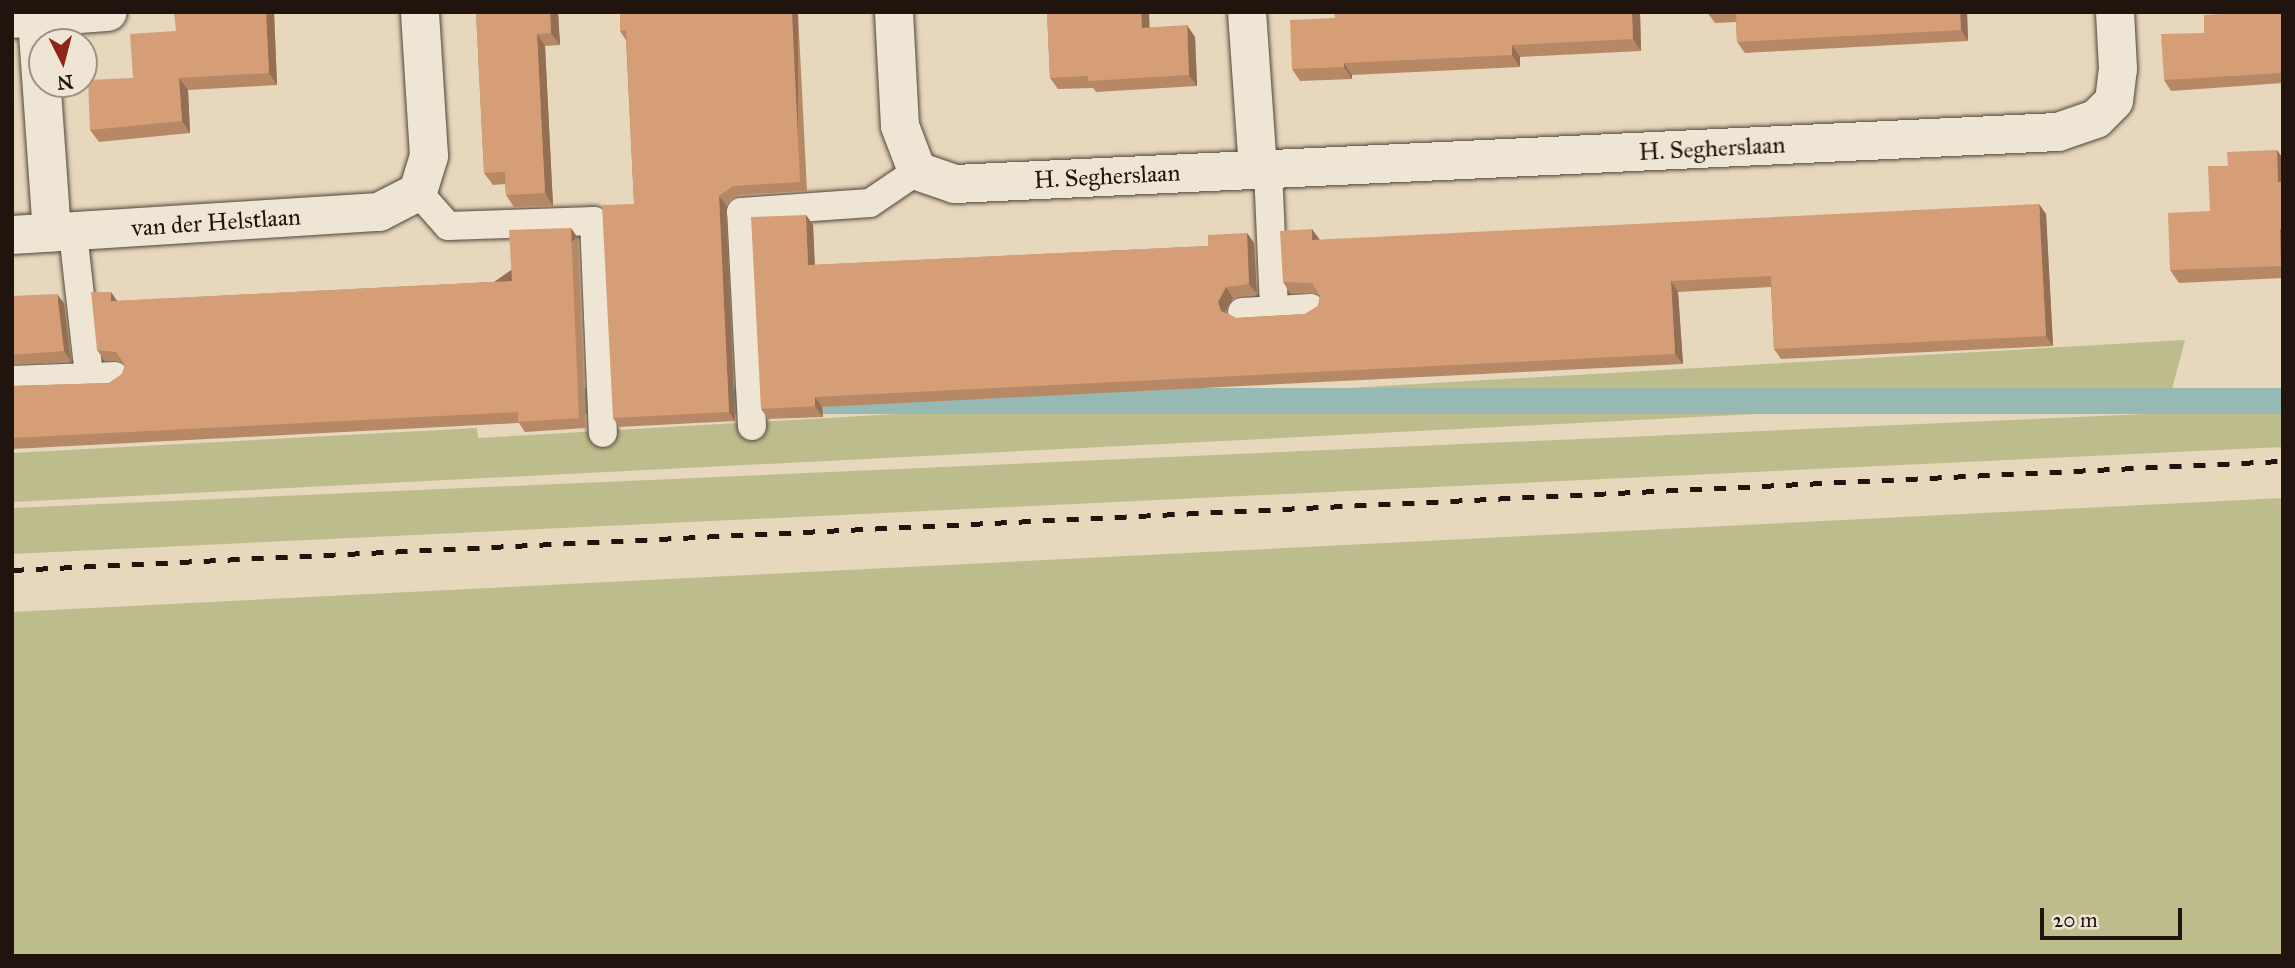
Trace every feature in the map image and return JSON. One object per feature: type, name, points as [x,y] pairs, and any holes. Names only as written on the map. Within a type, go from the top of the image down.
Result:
[{"type":"street","points":[[63,233],[24,19],[108,12]]},
{"type":"street","points":[[418,192],[429,156],[420,12]]},
{"type":"street","points":[[894,12],[900,126],[917,171]]},
{"type":"street","points":[[1247,12],[1263,170]]},
{"type":"street","name":"H. Segherslaan","points":[[917,171],[956,184],[2058,132],[2096,119],[2113,100],[2118,69],[2115,12]]},
{"type":"street","name":"van der Helstlaan","points":[[12,234],[379,212],[418,192]]},
{"type":"lane","points":[[1263,170],[1274,310]]},
{"type":"lane","points":[[752,426],[741,212],[870,204],[917,171]]},
{"type":"lane","points":[[418,192],[448,226],[594,220],[603,433]]},
{"type":"lane","points":[[12,380],[102,376],[63,233]]},
{"type":"lane","points":[[1242,312],[1311,308]]},
{"type":"green space","points":[[2185,340],[2171,393],[12,502],[12,453],[477,428],[478,438]]},
{"type":"green space","points":[[2283,408],[2283,447],[12,554],[12,508]]},
{"type":"green space","points":[[2283,498],[2283,956],[12,956],[12,612]]},
{"type":"water","points":[[12,388],[2283,388],[2283,414],[12,414]]},
{"type":"building","points":[[174,12],[266,12],[269,73],[179,78],[182,121],[90,130],[89,98],[98,98],[98,80],[133,78],[130,34],[176,31]]},
{"type":"building","points":[[476,12],[550,12],[551,33],[537,34],[545,193],[506,195],[505,172],[484,173]]},
{"type":"building","points":[[620,12],[792,12],[800,182],[733,186],[719,196],[729,412],[613,418],[602,205],[634,204],[626,30],[620,31]]},
{"type":"building","points":[[1047,12],[1141,12],[1142,28],[1187,25],[1189,75],[1088,81],[1088,76],[1050,78]]},
{"type":"building","points":[[1334,12],[1632,12],[1633,39],[1512,45],[1512,55],[1344,63],[1344,67],[1292,69],[1290,20],[1335,18]]},
{"type":"building","points":[[1736,12],[1960,12],[1961,30],[1737,42]]},
{"type":"building","points":[[2283,12],[2283,73],[2164,80],[2161,34],[2204,33],[2204,15]]},
{"type":"building","points":[[2277,150],[2278,182],[2283,182],[2281,266],[2170,270],[2168,213],[2210,211],[2208,166],[2228,166],[2227,152]]},
{"type":"building","points":[[2039,204],[2046,336],[1774,349],[1771,276],[1671,281],[1675,354],[815,397],[815,406],[761,409],[751,217],[806,215],[808,265],[1208,246],[1208,235],[1247,233],[1249,284],[1226,287],[1218,302],[1221,311],[1236,318],[1305,314],[1318,306],[1320,296],[1312,283],[1283,282],[1280,231],[1312,229],[1312,240]]},
{"type":"building","points":[[571,228],[579,418],[518,422],[518,412],[12,438],[12,386],[109,383],[122,374],[125,365],[116,352],[97,350],[91,292],[111,292],[111,301],[512,281],[509,230]]},
{"type":"building","points":[[57,294],[64,351],[12,355],[12,296]]},
{"type":"railway","points":[[12,570],[2283,461]]}]
